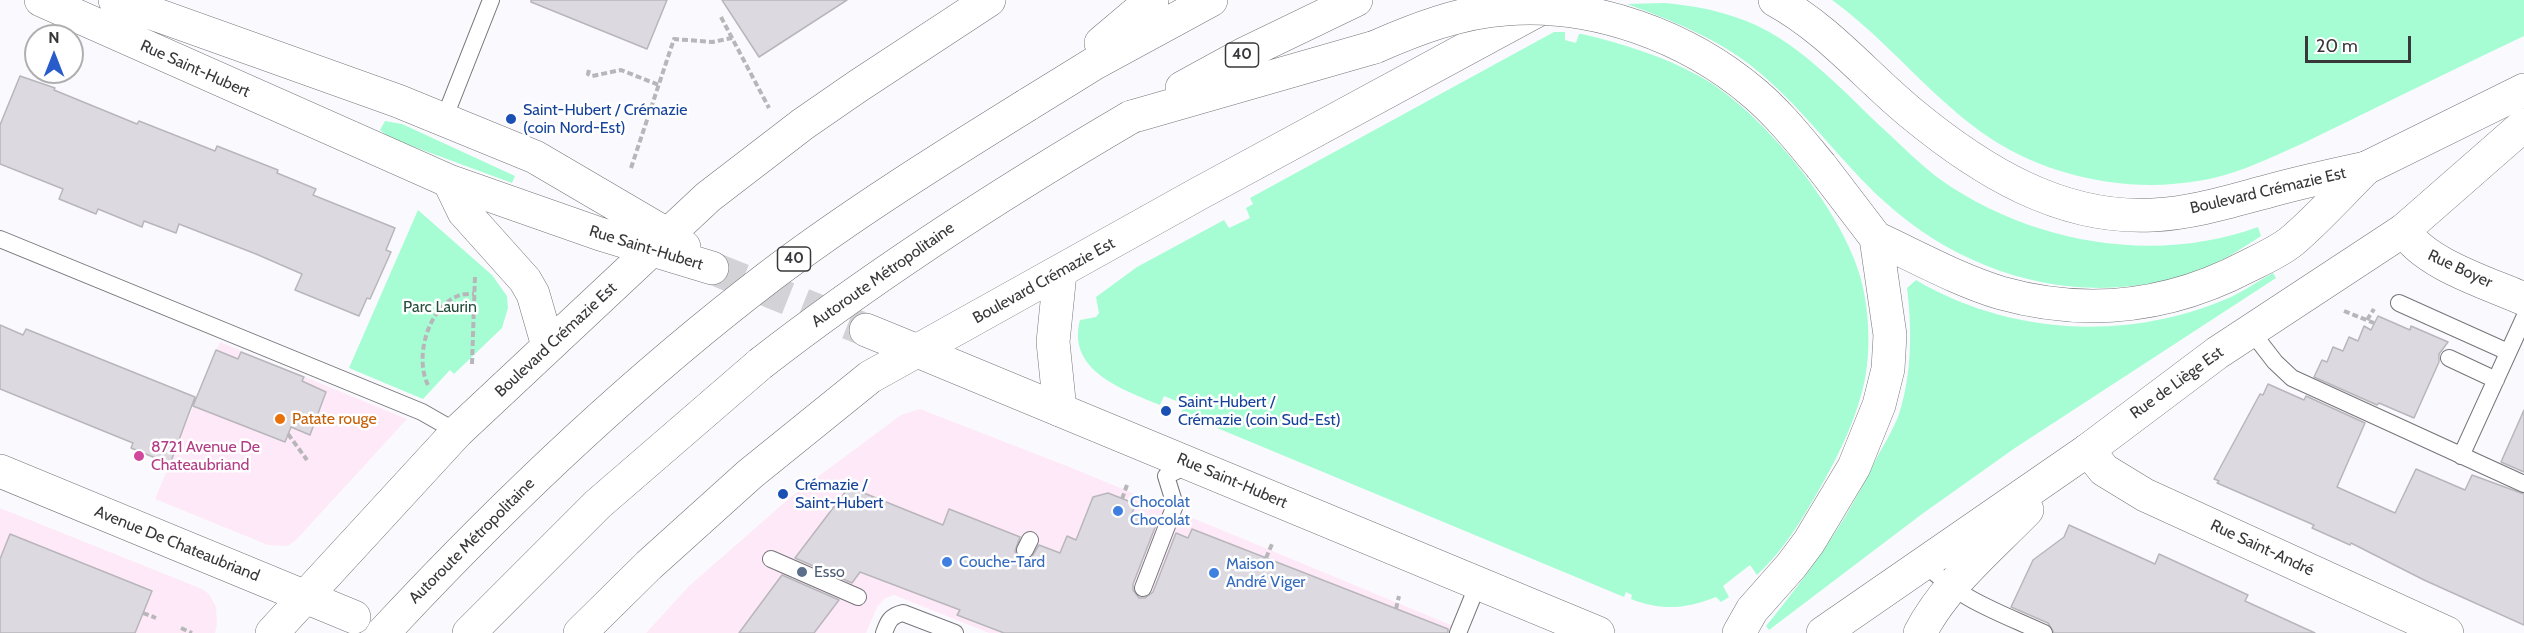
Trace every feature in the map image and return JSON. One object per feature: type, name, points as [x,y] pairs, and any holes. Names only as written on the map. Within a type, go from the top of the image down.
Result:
[{"type":"main road","name":"Rue Saint-Hubert","points":[[40,0],[449,181],[514,206],[660,243]]},
{"type":"main road","name":"Rue Saint-Hubert","points":[[115,0],[444,119],[535,157],[660,243]]},
{"type":"main road","name":"Boulevard Crémazie Est","points":[[272,633],[457,432],[708,196],[803,124],[989,0]]},
{"type":"main road","points":[[1027,105],[1152,0]]},
{"type":"main road","name":"Autoroute Métropolitaine","points":[[383,633],[520,490],[681,346],[808,249],[902,184],[1095,63],[1210,0]]},
{"type":"main road","name":"Autoroute Métropolitaine","points":[[469,633],[598,504],[760,364],[820,318],[909,256],[1030,177],[1131,117],[1246,53],[1356,0]]},
{"type":"main road","name":"Boulevard Crémazie Est","points":[[580,633],[649,565],[750,474],[870,377],[1180,204],[1558,0]]},
{"type":"main road","name":"Boulevard Crémazie Est","points":[[1775,0],[1817,27],[1908,111],[1974,161],[2024,189],[2074,206],[2127,214],[2152,215],[2217,206],[2367,168],[2524,90]]},
{"type":"main road","points":[[1131,117],[1375,47],[1442,21],[1505,9],[1537,8],[1610,18],[1684,47],[1711,62],[1754,93],[1802,142],[1876,238],[1972,283],[2028,300],[2090,306],[2147,302],[2192,292],[2210,285],[2290,242],[2367,168]]},
{"type":"main road","name":"Rue de Liège Est","points":[[1823,633],[2088,450],[2217,353],[2404,230],[2524,125]]},
{"type":"main road","points":[[449,181],[464,212],[525,279],[533,294],[548,346]]},
{"type":"main road","name":"Rue Boyer","points":[[2404,230],[2411,242],[2436,260],[2524,299]]},
{"type":"main road","points":[[1739,633],[1752,610],[1791,566],[1824,518],[1854,467],[1879,405],[1888,369],[1890,335],[1876,238]]},
{"type":"main road","points":[[1060,273],[1053,342],[1060,410]]},
{"type":"main road","name":"Rue Saint-Hubert","points":[[866,330],[1598,633]]},
{"type":"main road","points":[[1920,633],[1936,605],[1951,587],[2088,450]]},
{"type":"main road","name":"Rue Saint-André","points":[[2088,450],[2104,470],[2145,495],[2446,633]]},
{"type":"main road","name":"Avenue De Chateaubriand","points":[[0,471],[354,617]]},
{"type":"lane","points":[[444,119],[491,0]]},
{"type":"lane","points":[[0,239],[422,412],[457,432]]},
{"type":"lane","points":[[2398,303],[2508,352]]},
{"type":"lane","points":[[2461,456],[2524,318]]},
{"type":"lane","points":[[2251,331],[2275,362],[2292,378],[2524,484]]},
{"type":"lane","points":[[2449,358],[2496,380]]},
{"type":"lane","points":[[1143,588],[1175,505],[1167,476],[1191,464]]},
{"type":"lane","points":[[771,559],[858,597]]},
{"type":"lane","points":[[1925,563],[1969,600],[2044,633]]},
{"type":"lane","points":[[1458,633],[1478,584]]},
{"type":"lane","points":[[884,633],[889,620],[903,613],[955,633]]},
{"type":"path","points":[[721,17],[771,112]]},
{"type":"path","points":[[632,168],[674,39],[712,42],[732,38]]},
{"type":"path","points":[[589,70],[588,74],[592,76],[621,70],[659,85]]},
{"type":"path","points":[[472,364],[475,271]]},
{"type":"path","points":[[431,390],[423,374],[422,363],[425,342],[433,322],[442,308],[459,296],[474,294]]},
{"type":"path","points":[[2342,310],[2374,323]]},
{"type":"path","points":[[288,434],[307,460]]},
{"type":"path","points":[[1122,499],[1126,484]]},
{"type":"path","points":[[1266,558],[1272,544]]},
{"type":"path","points":[[1396,609],[1399,596]]},
{"type":"path","points":[[143,613],[156,618]]},
{"type":"path","points":[[181,628],[192,633]]},
{"type":"shaded area","points":[[220,342],[407,419],[288,546],[268,545],[155,499]]},
{"type":"shaded area","points":[[920,409],[1072,468],[1470,633],[989,633],[894,595],[885,598],[877,607],[866,633],[646,633],[689,586],[792,496],[901,415]]},
{"type":"shaded area","points":[[0,508],[202,589],[209,594],[216,607],[215,633],[0,633]]},
{"type":"green space","points":[[1832,0],[2524,0],[2524,36],[2306,142],[2246,168],[2215,178],[2149,185],[2116,183],[2083,177],[2021,156],[1993,140],[1951,108],[1873,34]]},
{"type":"green space","points":[[1664,3],[1726,14],[1757,26],[1778,38],[1818,67],[1934,175],[1976,202],[2014,219],[2053,233],[2094,241],[2136,245],[2177,245],[2218,238],[2258,227],[2261,236],[2206,268],[2156,282],[2115,288],[2073,287],[2033,280],[1993,268],[1955,251],[1919,229],[1886,203],[1785,96],[1749,64],[1705,37],[1627,4]]},
{"type":"green space","points":[[1554,32],[1565,32],[1565,40],[1576,43],[1579,34],[1582,34],[1643,51],[1701,77],[1725,93],[1774,138],[1819,194],[1851,252],[1861,279],[1867,316],[1868,355],[1862,392],[1849,430],[1825,479],[1786,542],[1757,575],[1750,565],[1723,586],[1729,597],[1721,602],[1716,597],[1684,606],[1663,607],[1631,599],[1632,595],[1626,592],[1624,597],[1181,413],[1184,404],[1164,396],[1160,405],[1130,393],[1101,376],[1082,353],[1078,338],[1080,320],[1096,317],[1099,313],[1096,297],[1137,267],[1224,220],[1229,228],[1250,218],[1246,208],[1253,204],[1250,198]]},
{"type":"green space","points":[[385,121],[402,124],[515,176],[512,183],[390,138],[380,130]]},
{"type":"green space","name":"Parc Laurin","points":[[418,210],[492,275],[507,296],[508,308],[502,328],[454,374],[450,370],[423,399],[349,368]]},
{"type":"green space","points":[[2273,273],[2276,278],[2015,448],[1922,514],[1769,630],[1766,626],[1797,587],[1839,527],[1897,420],[1909,367],[1910,319],[1907,288],[1916,280],[1953,299],[1991,313],[2031,322],[2072,326],[2113,326],[2154,321],[2194,311],[2233,296]]},
{"type":"building","points":[[531,0],[667,0],[647,49],[531,2]]},
{"type":"building","points":[[722,0],[847,0],[759,57]]},
{"type":"building","points":[[20,76],[24,77],[24,84],[43,84],[137,124],[139,121],[215,151],[217,146],[278,170],[277,173],[316,189],[313,195],[395,228],[386,250],[391,252],[370,299],[367,298],[359,316],[295,290],[302,274],[256,254],[179,224],[176,233],[144,221],[142,227],[98,209],[96,214],[59,199],[63,189],[0,164],[0,125]]},
{"type":"building","points":[[2378,316],[2410,330],[2411,326],[2448,342],[2439,354],[2439,362],[2414,418],[2379,403],[2377,405],[2314,377],[2322,360],[2327,362],[2333,347],[2343,351],[2349,337],[2358,341],[2364,326],[2371,330]]},
{"type":"building","points":[[0,325],[23,335],[26,329],[195,397],[170,464],[131,448],[133,443],[0,389]]},
{"type":"building","points":[[216,350],[238,359],[241,352],[304,377],[302,381],[326,392],[310,435],[291,427],[285,442],[193,406]]},
{"type":"building","points":[[2268,384],[2304,400],[2306,396],[2365,423],[2337,487],[2395,513],[2416,469],[2465,490],[2472,475],[2524,494],[2524,625],[2424,580],[2351,543],[2350,545],[2312,528],[2314,525],[2217,483],[2219,481],[2214,479],[2260,394],[2263,395]]},
{"type":"building","points":[[2524,410],[2524,472],[2501,462]]},
{"type":"building","points":[[849,487],[943,525],[949,509],[1020,537],[1015,551],[1017,556],[1025,560],[1031,558],[1039,545],[1060,553],[1067,536],[1076,540],[1093,497],[1108,493],[1136,504],[1131,515],[1156,525],[1133,584],[1133,590],[1139,598],[1145,598],[1153,592],[1176,533],[1188,538],[1192,529],[1448,629],[1448,633],[1004,633],[957,615],[960,610],[860,572],[852,583],[795,558]]},
{"type":"building","points":[[2069,525],[2155,564],[2159,554],[2248,595],[2245,601],[2315,633],[2054,633],[2048,623],[2011,607],[2033,560],[2064,537]]},
{"type":"building","points":[[10,534],[152,591],[135,633],[0,633],[0,559]]},
{"type":"building","points":[[782,575],[839,600],[814,633],[739,633]]},
{"type":"tunnel","points":[[712,268],[866,330]]},
{"type":"place","name":"Saint-Hubert / Crémazie (coin Nord-Est)","points":[[511,119]]},
{"type":"place","name":"Saint-Hubert / Crémazie (coin Sud-Est)","points":[[1166,411]]},
{"type":"place","name":"Patate rouge","points":[[280,419]]},
{"type":"place","name":"8721 Avenue De Chateaubriand","points":[[139,456]]},
{"type":"place","name":"Crémazie / Saint-Hubert","points":[[783,494]]},
{"type":"place","name":"Chocolat Chocolat","points":[[1118,511]]},
{"type":"place","name":"Couche-Tard","points":[[947,562]]},
{"type":"place","name":"Esso","points":[[802,572]]},
{"type":"place","name":"Maison André Viger","points":[[1214,573]]}]
